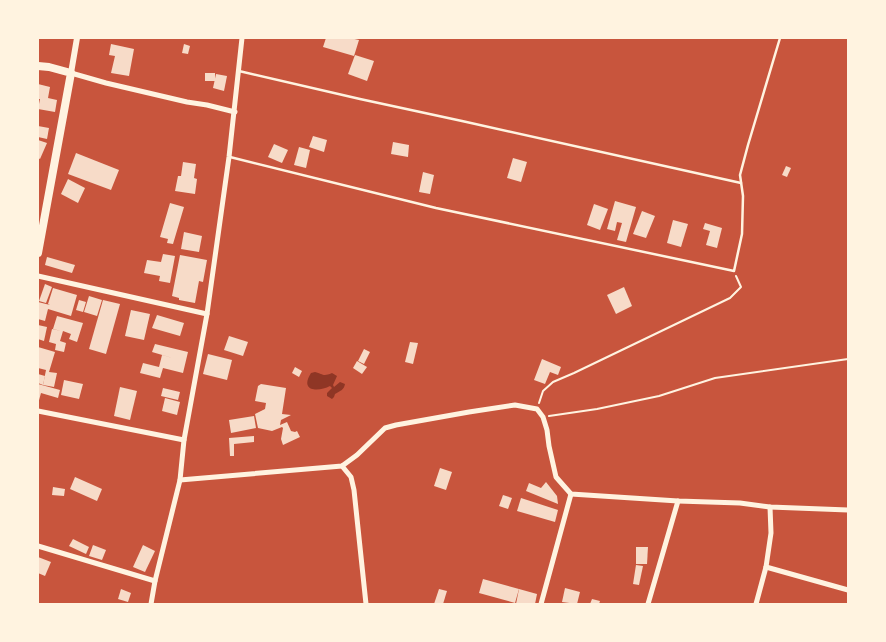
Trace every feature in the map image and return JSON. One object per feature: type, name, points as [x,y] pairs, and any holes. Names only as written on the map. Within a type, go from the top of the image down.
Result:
[{"type":"main road","points":[[38,66],[71,73],[38,254]]},
{"type":"street","points":[[77,38],[71,73],[106,83],[234,112]]},
{"type":"street","points":[[151,604],[180,480],[184,440],[207,314],[229,157],[242,38]]},
{"type":"street","points":[[38,276],[207,314]]},
{"type":"street","points":[[180,480],[342,466],[357,455],[385,428],[469,412],[515,406],[537,410],[543,417],[556,477],[571,494],[740,503],[770,507],[848,510]]},
{"type":"street","points":[[38,411],[184,440]]},
{"type":"street","points":[[342,466],[351,477],[354,490],[366,604]]},
{"type":"street","points":[[541,604],[571,494]]},
{"type":"street","points":[[648,604],[678,501]]},
{"type":"street","points":[[756,604],[766,567],[771,532],[770,507]]},
{"type":"street","points":[[38,546],[155,581]]},
{"type":"street","points":[[766,567],[848,590]]},
{"type":"lane","points":[[229,157],[436,208],[734,271],[742,234],[743,196],[740,175],[780,38]]},
{"type":"lane","points":[[239,71],[360,100],[742,183]]},
{"type":"path","points":[[537,410],[543,391],[553,382],[730,298],[740,287],[734,271]]},
{"type":"path","points":[[543,417],[597,409],[658,396],[715,378],[848,359]]},
{"type":"shaded area","points":[[315,372],[325,375],[332,373],[337,376],[334,387],[340,382],[345,384],[344,388],[335,394],[332,399],[327,396],[327,393],[332,388],[330,386],[316,390],[312,389],[307,384],[311,373]]},
{"type":"building","points":[[326,38],[359,40],[354,56],[323,47]]},
{"type":"building","points":[[111,44],[134,49],[129,76],[111,73],[115,56],[109,55]]},
{"type":"building","points":[[184,44],[190,46],[188,54],[182,53]]},
{"type":"building","points":[[355,55],[374,61],[367,81],[348,74]]},
{"type":"building","points":[[205,73],[215,73],[215,81],[205,81]]},
{"type":"building","points":[[216,74],[227,76],[224,91],[213,88]]},
{"type":"building","points":[[38,84],[50,87],[48,98],[57,100],[55,112],[38,109],[40,99],[38,99]]},
{"type":"building","points":[[38,126],[49,128],[47,139],[38,137]]},
{"type":"building","points":[[313,136],[327,140],[324,152],[309,147]]},
{"type":"building","points":[[38,140],[47,143],[40,159],[38,158]]},
{"type":"building","points":[[393,142],[409,145],[408,157],[391,154]]},
{"type":"building","points":[[274,144],[288,150],[282,163],[268,157]]},
{"type":"building","points":[[299,147],[310,150],[306,168],[294,165]]},
{"type":"building","points":[[76,153],[119,170],[111,190],[68,174]]},
{"type":"building","points":[[513,158],[527,162],[521,182],[507,178]]},
{"type":"building","points":[[183,162],[196,164],[194,178],[197,179],[195,194],[175,191],[178,176],[181,176]]},
{"type":"building","points":[[786,166],[791,168],[787,177],[782,175]]},
{"type":"building","points":[[423,172],[434,175],[430,194],[419,192]]},
{"type":"building","points":[[68,179],[85,188],[78,203],[61,194]]},
{"type":"building","points":[[615,201],[636,207],[626,242],[617,240],[622,223],[617,222],[615,231],[607,229]]},
{"type":"building","points":[[170,203],[184,207],[173,244],[167,243],[168,239],[160,237]]},
{"type":"building","points":[[594,204],[608,209],[600,230],[587,225]]},
{"type":"building","points":[[642,211],[655,216],[646,238],[633,234]]},
{"type":"building","points":[[673,220],[688,224],[681,247],[667,243]]},
{"type":"building","points":[[705,223],[722,228],[717,248],[706,245],[710,231],[703,229]]},
{"type":"building","points":[[184,232],[202,236],[199,252],[181,249]]},
{"type":"building","points":[[163,254],[175,256],[170,283],[159,281],[160,276],[144,273],[147,260],[161,262]]},
{"type":"building","points":[[180,255],[207,260],[203,282],[199,281],[195,303],[179,300],[179,298],[172,296]]},
{"type":"building","points":[[47,257],[75,265],[72,273],[45,265]]},
{"type":"building","points":[[45,284],[52,287],[46,303],[39,301]]},
{"type":"building","points":[[624,287],[632,306],[616,314],[607,295]]},
{"type":"building","points":[[53,288],[77,295],[71,316],[48,309],[45,321],[38,319],[38,302],[50,305],[48,304]]},
{"type":"building","points":[[89,296],[102,300],[97,316],[84,312]]},
{"type":"building","points":[[79,300],[86,302],[83,312],[76,310]]},
{"type":"building","points":[[103,300],[120,304],[106,354],[89,349]]},
{"type":"building","points":[[131,310],[150,314],[144,340],[125,336]]},
{"type":"building","points":[[157,315],[184,323],[180,336],[152,328]]},
{"type":"building","points":[[57,316],[83,323],[77,342],[69,339],[71,334],[63,331],[60,341],[66,343],[64,352],[55,350],[56,344],[49,342],[52,329],[61,331],[53,329]]},
{"type":"building","points":[[38,325],[47,327],[44,341],[38,339]]},
{"type":"building","points":[[229,336],[248,342],[243,356],[224,350]]},
{"type":"building","points":[[410,342],[418,343],[413,364],[405,362]]},
{"type":"building","points":[[155,344],[188,352],[183,373],[163,368],[160,378],[140,373],[143,363],[159,367],[162,355],[176,359],[152,352]]},
{"type":"building","points":[[38,347],[55,352],[49,372],[57,373],[54,387],[43,385],[46,370],[38,368]]},
{"type":"building","points":[[364,349],[370,352],[364,364],[358,361]]},
{"type":"building","points":[[208,354],[232,360],[227,380],[203,374]]},
{"type":"building","points":[[542,359],[561,367],[558,375],[550,372],[545,384],[534,380]]},
{"type":"building","points":[[357,361],[367,367],[362,374],[353,368]]},
{"type":"building","points":[[295,367],[302,371],[299,377],[292,373]]},
{"type":"building","points":[[38,374],[45,376],[43,385],[38,383]]},
{"type":"building","points":[[64,380],[83,384],[79,399],[61,395]]},
{"type":"building","points":[[38,384],[60,390],[58,398],[41,393],[38,404]]},
{"type":"building","points":[[261,384],[286,388],[282,414],[291,415],[281,420],[280,425],[287,422],[291,431],[297,431],[300,437],[283,445],[281,439],[282,427],[272,431],[258,428],[255,414],[265,409],[266,403],[255,401],[258,386]]},
{"type":"building","points":[[120,387],[137,391],[130,420],[114,416]]},
{"type":"building","points":[[163,388],[180,392],[178,400],[161,396]]},
{"type":"building","points":[[165,398],[180,402],[177,415],[162,411]]},
{"type":"building","points":[[254,416],[256,428],[231,433],[229,420]]},
{"type":"building","points":[[254,436],[254,442],[234,444],[234,456],[230,456],[229,438]]},
{"type":"building","points":[[440,468],[452,472],[446,490],[434,486]]},
{"type":"building","points":[[75,477],[102,489],[97,501],[70,489]]},
{"type":"building","points":[[546,482],[557,496],[558,504],[526,491],[529,483],[541,488]]},
{"type":"building","points":[[53,487],[65,489],[64,496],[52,495]]},
{"type":"building","points":[[503,495],[512,498],[508,509],[499,506]]},
{"type":"building","points":[[521,498],[558,510],[555,522],[517,511]]},
{"type":"building","points":[[73,539],[89,547],[86,554],[69,546]]},
{"type":"building","points":[[93,545],[106,550],[102,560],[89,556]]},
{"type":"building","points":[[143,545],[155,551],[145,572],[133,567]]},
{"type":"building","points":[[636,547],[648,547],[647,564],[636,564]]},
{"type":"building","points":[[38,557],[51,562],[45,576],[38,573]]},
{"type":"building","points":[[636,565],[643,566],[639,585],[633,584]]},
{"type":"building","points":[[483,579],[519,589],[515,603],[479,593]]},
{"type":"building","points":[[565,588],[580,592],[577,604],[562,602]]},
{"type":"building","points":[[121,589],[131,593],[128,602],[118,599]]},
{"type":"building","points":[[439,589],[447,591],[443,604],[434,604]]},
{"type":"building","points":[[519,589],[537,594],[535,604],[516,604]]},
{"type":"building","points":[[592,599],[600,601],[599,604],[590,604]]}]
